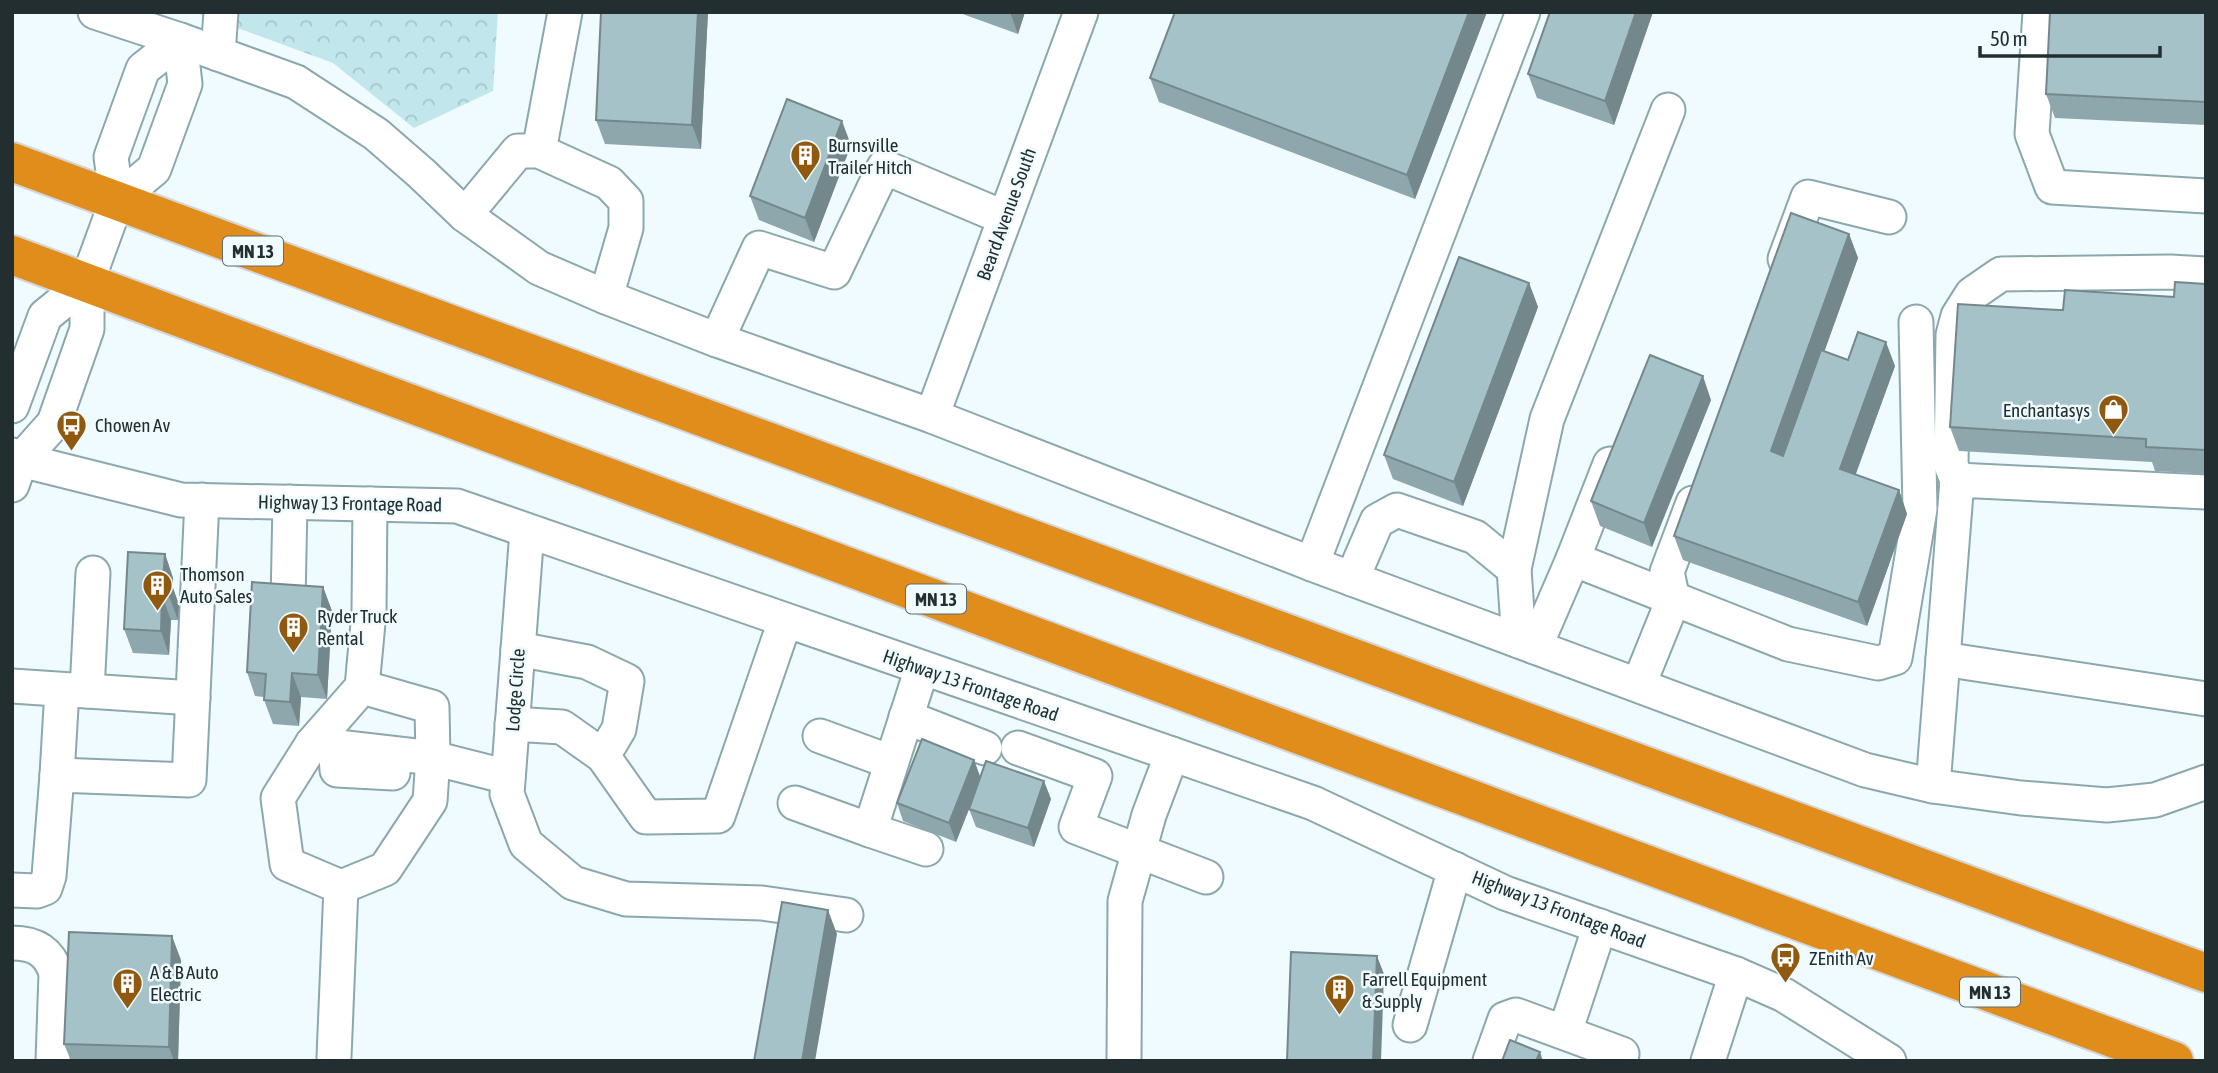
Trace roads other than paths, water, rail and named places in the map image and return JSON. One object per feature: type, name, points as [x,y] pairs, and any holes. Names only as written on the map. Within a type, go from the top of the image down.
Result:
[{"type":"highway","name":"MN 13","points":[[12,162],[2206,973]]},
{"type":"highway","name":"MN 13","points":[[12,255],[2174,1061]]},
{"type":"street","points":[[95,12],[296,82],[376,134],[465,215],[539,268],[606,297],[717,340],[932,416],[1312,564],[1865,770],[1933,786],[2021,798],[2107,805],[2155,800],[2206,782]]},
{"type":"street","points":[[218,54],[221,12]]},
{"type":"street","points":[[539,151],[565,12]]},
{"type":"street","name":"Beard Avenue South","points":[[932,416],[1081,12]]},
{"type":"street","points":[[1312,564],[1524,12]]},
{"type":"street","points":[[2040,12],[2032,134],[2052,187],[2206,196]]},
{"type":"street","points":[[15,467],[54,423],[87,329],[87,282],[117,200],[111,157],[143,69],[180,40]]},
{"type":"street","points":[[117,200],[154,169],[185,84],[180,40]]},
{"type":"street","points":[[1527,644],[1514,569],[1547,419],[1668,110]]},
{"type":"street","points":[[465,215],[517,151],[539,151],[609,183],[626,201],[626,228],[606,297]]},
{"type":"street","points":[[717,340],[759,248],[834,272],[884,167],[1005,218]]},
{"type":"street","points":[[1774,288],[1808,197],[1889,217]]},
{"type":"street","points":[[1933,786],[1957,480],[1951,466],[1953,335],[1958,316],[1972,294],[2001,274],[2206,274]]},
{"type":"street","points":[[12,406],[45,316],[87,282]]},
{"type":"street","points":[[1573,559],[1788,644],[1878,663],[1895,658],[1920,509],[1916,322]]},
{"type":"street","points":[[12,414],[15,467]]},
{"type":"street","points":[[1527,644],[1573,559],[1622,433]]},
{"type":"street","name":"Highway 13 Frontage Road","points":[[15,467],[181,500],[457,506],[1312,803],[1504,893],[1736,974],[1784,995],[1889,1061]]},
{"type":"street","points":[[1639,684],[1673,600],[1667,572],[1706,469]]},
{"type":"street","points":[[1957,480],[2206,492]]},
{"type":"street","points":[[57,775],[188,780],[202,500]]},
{"type":"street","points":[[288,602],[290,502]]},
{"type":"street","points":[[362,687],[432,706],[422,757],[430,801],[385,869],[341,887],[287,864],[278,798],[323,745],[362,687],[369,612],[370,503]]},
{"type":"street","points":[[1352,579],[1377,521],[1397,510],[1475,537],[1514,569]]},
{"type":"street","name":"Lodge Circle","points":[[527,531],[507,794],[526,844],[573,883],[626,899],[762,903],[846,915]]},
{"type":"street","points":[[12,890],[37,891],[45,888],[49,876],[57,775],[93,573]]},
{"type":"street","points":[[512,724],[562,727],[603,755],[646,817],[718,816],[785,621]]},
{"type":"street","points":[[518,649],[587,662],[627,681],[619,729],[603,755]]},
{"type":"street","points":[[1943,659],[2206,699]]},
{"type":"street","points":[[870,830],[922,668]]},
{"type":"street","points":[[12,686],[192,698]]},
{"type":"street","points":[[906,717],[985,748]]},
{"type":"street","points":[[820,736],[891,762]]},
{"type":"street","points":[[323,745],[422,757],[508,777]]},
{"type":"street","points":[[1018,748],[1095,776],[1076,827],[1206,877]]},
{"type":"street","points":[[1124,1061],[1125,901],[1149,815],[1172,754]]},
{"type":"street","points":[[795,803],[926,849]]},
{"type":"street","points":[[1410,1025],[1455,869]]},
{"type":"street","points":[[334,1057],[341,887]]},
{"type":"street","points":[[1564,1032],[1600,926]]},
{"type":"street","points":[[12,943],[22,943],[43,951],[52,959],[56,973],[53,1061]]},
{"type":"street","points":[[1708,1061],[1736,974]]},
{"type":"street","points":[[1490,1061],[1505,1018],[1516,1015],[1622,1054],[1620,1061]]},
{"type":"place","name":"Burnsville Trailer Hitch","points":[[805,183]]},
{"type":"place","name":"Enchantasys","points":[[2113,437]]},
{"type":"place","name":"Chowen Av","points":[[72,452]]},
{"type":"place","name":"Thomson Auto Sales","points":[[157,612]]},
{"type":"place","name":"Ryder Truck Rental","points":[[294,654]]},
{"type":"place","name":"ZEnith Av","points":[[1786,985]]},
{"type":"place","name":"A & B Auto Electric","points":[[127,1010]]},
{"type":"place","name":"Farrell Equipment & Supply","points":[[1339,1017]]}]
